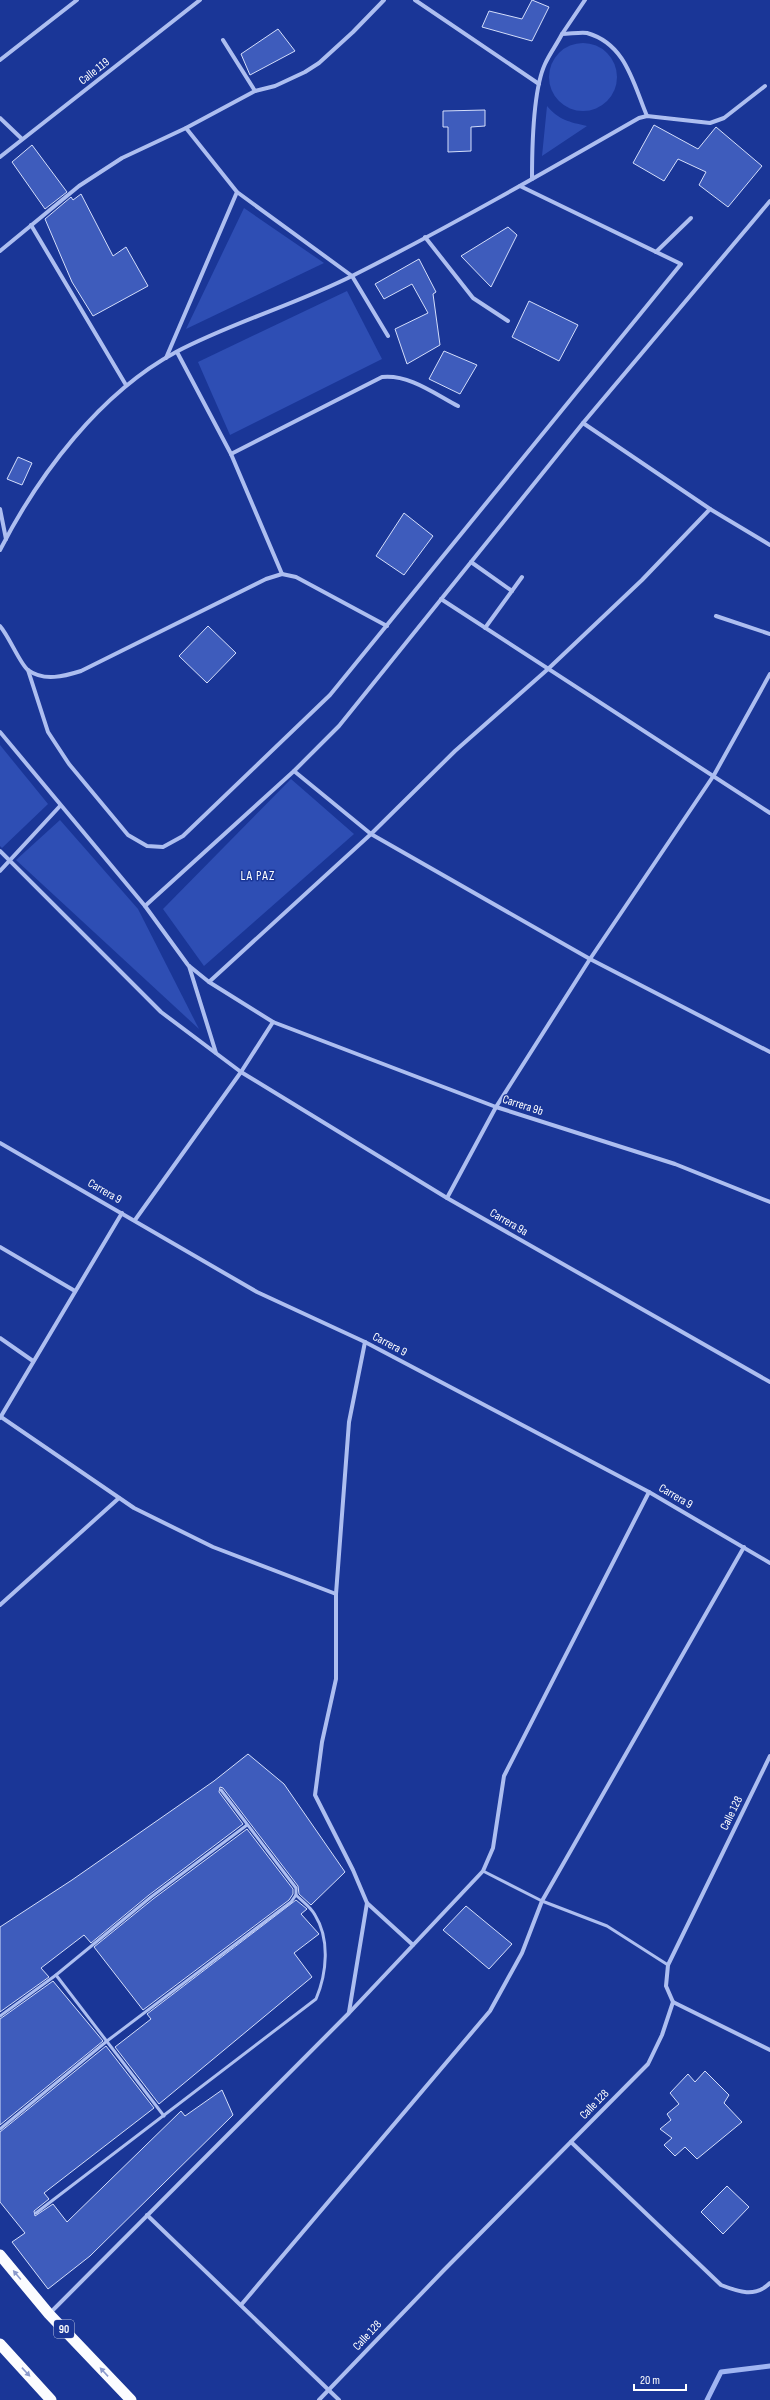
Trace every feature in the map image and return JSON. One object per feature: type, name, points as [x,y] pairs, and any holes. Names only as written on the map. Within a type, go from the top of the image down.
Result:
[{"type":"highway","name":"90","points":[[0,2255],[49,2314],[131,2400]]},
{"type":"highway","points":[[0,2344],[51,2400]]},
{"type":"street","points":[[0,60],[77,0]]},
{"type":"street","name":"Calle 119","points":[[0,157],[200,0]]},
{"type":"street","points":[[0,252],[79,186],[122,158],[186,128],[255,90],[288,80],[319,63],[384,0]]},
{"type":"street","points":[[415,0],[539,84]]},
{"type":"street","points":[[532,179],[532,152],[539,84],[545,64],[562,34],[585,0]]},
{"type":"street","points":[[562,34],[585,33],[602,40],[616,49],[627,64],[647,116]]},
{"type":"street","points":[[223,40],[255,90]]},
{"type":"street","points":[[0,550],[26,505],[67,446],[126,385],[166,358],[352,276],[520,186],[638,118],[647,116],[710,123],[724,118],[765,86]]},
{"type":"street","points":[[0,118],[22,140]]},
{"type":"street","points":[[186,128],[237,192],[352,276],[388,336]]},
{"type":"street","points":[[0,626],[8,635],[28,670],[48,732],[69,764],[128,835],[147,846],[163,847],[183,836],[330,695],[681,264],[520,186]]},
{"type":"street","points":[[166,358],[237,192]]},
{"type":"street","points":[[145,906],[294,770],[339,726],[583,423],[770,201]]},
{"type":"street","points":[[656,252],[691,218]]},
{"type":"street","points":[[31,225],[126,385]]},
{"type":"street","points":[[425,237],[473,298],[508,321]]},
{"type":"street","points":[[177,352],[231,454],[282,574]]},
{"type":"street","points":[[231,454],[382,377],[394,376],[408,380],[458,406]]},
{"type":"street","points":[[583,423],[710,509],[770,545]]},
{"type":"street","points":[[0,509],[6,539]]},
{"type":"street","points":[[209,982],[371,834],[455,750],[548,669],[642,580],[710,509]]},
{"type":"street","points":[[471,562],[512,591]]},
{"type":"street","points":[[28,670],[42,676],[60,678],[81,671],[266,579],[282,574],[296,577],[387,626]]},
{"type":"street","points":[[485,628],[522,577]]},
{"type":"street","points":[[441,599],[714,775],[770,813]]},
{"type":"street","points":[[716,616],[770,634]]},
{"type":"street","points":[[447,1198],[496,1107],[590,960],[714,775],[770,674]]},
{"type":"street","points":[[0,732],[60,806],[145,906],[188,965],[216,1053]]},
{"type":"street","points":[[294,770],[371,834],[590,960],[770,1052]]},
{"type":"street","points":[[0,871],[60,806]]},
{"type":"street","name":"Carrera 9a","points":[[0,850],[161,1012],[241,1072],[447,1198],[770,1382]]},
{"type":"street","name":"Carrera 9b","points":[[188,965],[209,982],[272,1022],[496,1107],[675,1164],[770,1202]]},
{"type":"street","points":[[135,1220],[241,1072],[272,1022]]},
{"type":"street","name":"Carrera 9","points":[[0,1143],[257,1292],[365,1342],[649,1492],[744,1547],[770,1564]]},
{"type":"street","points":[[122,1213],[0,1418],[134,1508],[213,1547],[336,1594]]},
{"type":"street","points":[[0,1247],[75,1291]]},
{"type":"street","points":[[0,1338],[33,1361]]},
{"type":"street","points":[[365,1342],[349,1422],[336,1594],[336,1679],[322,1742],[315,1795],[353,1870],[367,1903],[413,1945]]},
{"type":"street","points":[[49,2314],[349,2013],[483,1871],[493,1848],[504,1776],[649,1492]]},
{"type":"street","points":[[0,1605],[119,1498]]},
{"type":"street","points":[[241,2305],[490,2011],[522,1952],[542,1901],[744,1547]]},
{"type":"street","name":"Calle 128","points":[[319,2400],[444,2270],[648,2064],[662,2035],[673,2002],[666,1986],[668,1965],[770,1756]]},
{"type":"street","points":[[349,2013],[367,1903]]},
{"type":"street","points":[[673,2002],[770,2050]]},
{"type":"street","points":[[571,2142],[721,2285],[744,2294],[763,2290],[770,2283]]},
{"type":"street","points":[[147,2215],[339,2400]]},
{"type":"lane","points":[[0,2129],[107,2041],[291,1902],[296,1895],[296,1888],[221,1790]]},
{"type":"lane","points":[[0,2016],[56,1975],[151,1897],[247,1825]]},
{"type":"lane","points":[[483,1871],[542,1901],[607,1926],[668,1965]]},
{"type":"lane","points":[[36,2213],[316,1999],[324,1972],[324,1932],[314,1914],[296,1895]]},
{"type":"lane","points":[[56,1975],[164,2116]]},
{"type":"shaded area","points":[[583,43],[596,46],[607,53],[614,64],[617,77],[614,90],[607,101],[596,108],[583,111],[570,108],[559,101],[552,90],[549,77],[552,64],[559,53],[570,46]]},
{"type":"shaded area","points":[[547,106],[551,111],[565,120],[587,126],[542,156]]},
{"type":"shaded area","points":[[244,208],[324,263],[186,329]]},
{"type":"shaded area","points":[[347,291],[382,359],[230,435],[198,362]]},
{"type":"shaded area","points":[[0,745],[48,804],[2,848],[0,846]]},
{"type":"shaded area","points":[[291,779],[354,834],[204,966],[163,909]]},
{"type":"shaded area","points":[[60,820],[138,909],[199,1029],[16,860]]},
{"type":"building","points":[[532,0],[549,7],[532,41],[482,27],[489,11],[522,19]]},
{"type":"building","points":[[278,29],[295,51],[250,75],[241,54]]},
{"type":"building","points":[[485,110],[485,126],[471,127],[471,151],[448,152],[448,127],[443,127],[443,111]]},
{"type":"building","points":[[654,125],[698,149],[716,127],[762,166],[728,207],[699,185],[706,172],[678,159],[664,181],[633,163]]},
{"type":"building","points":[[32,145],[67,192],[45,209],[12,162]]},
{"type":"building","points":[[81,194],[113,256],[126,247],[148,286],[93,316],[72,282],[45,219],[71,197],[73,200]]},
{"type":"building","points":[[508,227],[517,235],[491,287],[461,256]]},
{"type":"building","points":[[419,259],[436,292],[433,294],[440,345],[407,364],[395,329],[428,313],[412,284],[384,299],[375,284]]},
{"type":"building","points":[[529,301],[578,325],[559,361],[512,337]]},
{"type":"building","points":[[444,351],[477,365],[460,394],[429,379]]},
{"type":"building","points":[[18,457],[32,463],[22,485],[7,479]]},
{"type":"building","points":[[404,513],[433,536],[404,575],[376,556]]},
{"type":"building","points":[[208,626],[236,653],[207,683],[179,656]]},
{"type":"building","points":[[248,1754],[284,1784],[345,1872],[311,1905],[299,1894],[298,1886],[223,1788],[220,1787],[219,1792],[243,1824],[149,1895],[91,1943],[84,1935],[41,1968],[49,1977],[0,2012],[0,1927],[72,1880],[214,1781]]},
{"type":"building","points":[[247,1829],[293,1889],[293,1894],[289,1900],[143,2010],[94,1947],[153,1899]]},
{"type":"building","points":[[296,1900],[307,1909],[301,1914],[319,1934],[294,1953],[312,1977],[159,2104],[115,2047],[151,2019],[147,2014]]},
{"type":"building","points":[[466,1906],[512,1944],[489,1969],[443,1930]]},
{"type":"building","points":[[53,1981],[103,2041],[0,2125],[0,2019]]},
{"type":"building","points":[[106,2046],[154,2108],[44,2193],[49,2199],[34,2211],[35,2216],[53,2204],[67,2222],[181,2111],[185,2116],[222,2090],[233,2115],[90,2256],[48,2289],[12,2242],[25,2233],[0,2202],[0,2132]]},
{"type":"building","points":[[705,2071],[729,2095],[724,2103],[742,2122],[697,2159],[685,2147],[675,2156],[664,2145],[672,2138],[660,2129],[671,2120],[667,2114],[679,2104],[670,2093],[688,2074],[695,2082]]},
{"type":"building","points":[[727,2186],[749,2207],[723,2234],[701,2212]]},
{"type":"waterway","points":[[707,2400],[721,2372],[770,2366]]},
{"type":"district","name":"LA PAZ","points":[[258,875]]}]
